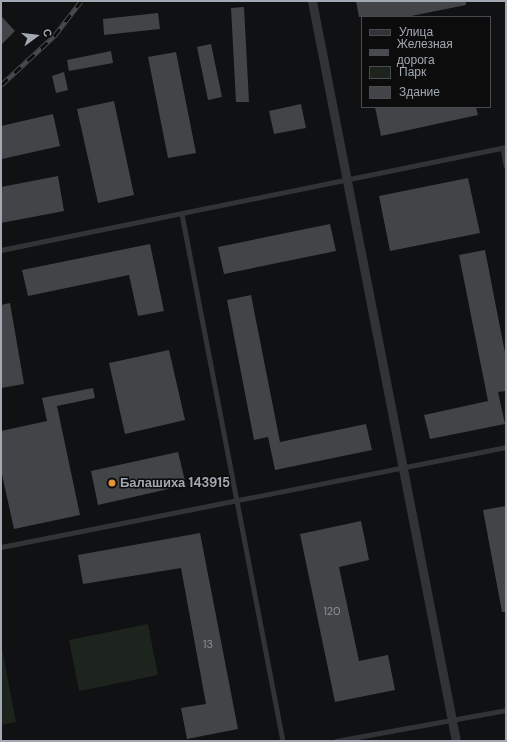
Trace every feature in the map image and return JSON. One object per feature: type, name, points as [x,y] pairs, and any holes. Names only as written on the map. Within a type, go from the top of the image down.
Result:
[{"type":"street","points":[[312,1],[345,181],[456,741]]},
{"type":"lane","points":[[1,250],[345,181],[504,147],[506,165]]},
{"type":"lane","points":[[182,214],[235,502],[283,741]]},
{"type":"lane","points":[[1,547],[506,448]]},
{"type":"lane","points":[[336,741],[506,710]]},
{"type":"green space","points":[[148,624],[158,675],[79,691],[69,640]]},
{"type":"green space","points":[[1,643],[16,722],[1,725]]},
{"type":"building","points":[[356,1],[466,1],[466,5],[411,16],[359,17]]},
{"type":"building","points":[[244,7],[249,102],[236,102],[231,8]]},
{"type":"building","points":[[158,13],[160,29],[104,35],[103,19]]},
{"type":"building","points":[[1,16],[15,31],[1,45]]},
{"type":"building","points":[[211,44],[222,97],[208,100],[197,47]]},
{"type":"building","points":[[111,51],[113,63],[69,71],[67,60]]},
{"type":"building","points":[[176,52],[196,153],[168,158],[148,57]]},
{"type":"building","points":[[64,72],[68,90],[56,93],[52,76]]},
{"type":"building","points":[[114,101],[134,195],[98,203],[77,109]]},
{"type":"building","points":[[301,104],[306,128],[274,134],[269,111]]},
{"type":"building","points":[[375,108],[476,108],[478,115],[381,136]]},
{"type":"building","points":[[53,114],[60,146],[2,159],[1,126]]},
{"type":"building","points":[[58,176],[64,211],[1,223],[1,187]]},
{"type":"building","points":[[468,178],[480,233],[390,251],[379,196]]},
{"type":"building","points":[[330,224],[336,251],[224,274],[218,247]]},
{"type":"building","points":[[150,244],[164,311],[138,316],[129,275],[28,296],[22,270]]},
{"type":"building","points":[[485,250],[506,358],[506,391],[498,392],[505,424],[430,439],[424,415],[488,401],[459,255]]},
{"type":"building","points":[[251,295],[280,442],[366,424],[372,450],[275,470],[268,437],[254,440],[227,300]]},
{"type":"building","points":[[10,303],[24,384],[1,388],[1,305]]},
{"type":"building","points":[[169,350],[185,420],[125,434],[109,363]]},
{"type":"building","points":[[93,388],[95,398],[57,406],[80,515],[14,529],[1,470],[1,431],[47,421],[42,398]]},
{"type":"building","points":[[178,452],[186,485],[98,505],[91,471]]},
{"type":"building","points":[[506,506],[506,612],[502,612],[483,510]]},
{"type":"building","points":[[361,521],[369,560],[339,567],[359,661],[388,655],[395,690],[335,702],[300,534]]},
{"type":"building","points":[[200,533],[238,729],[187,739],[181,708],[206,704],[181,568],[83,584],[78,555]]},
{"type":"railway","points":[[1,85],[54,36],[81,1]]},
{"type":"place","name":"Балашиха 143915","points":[[112,483]]}]
